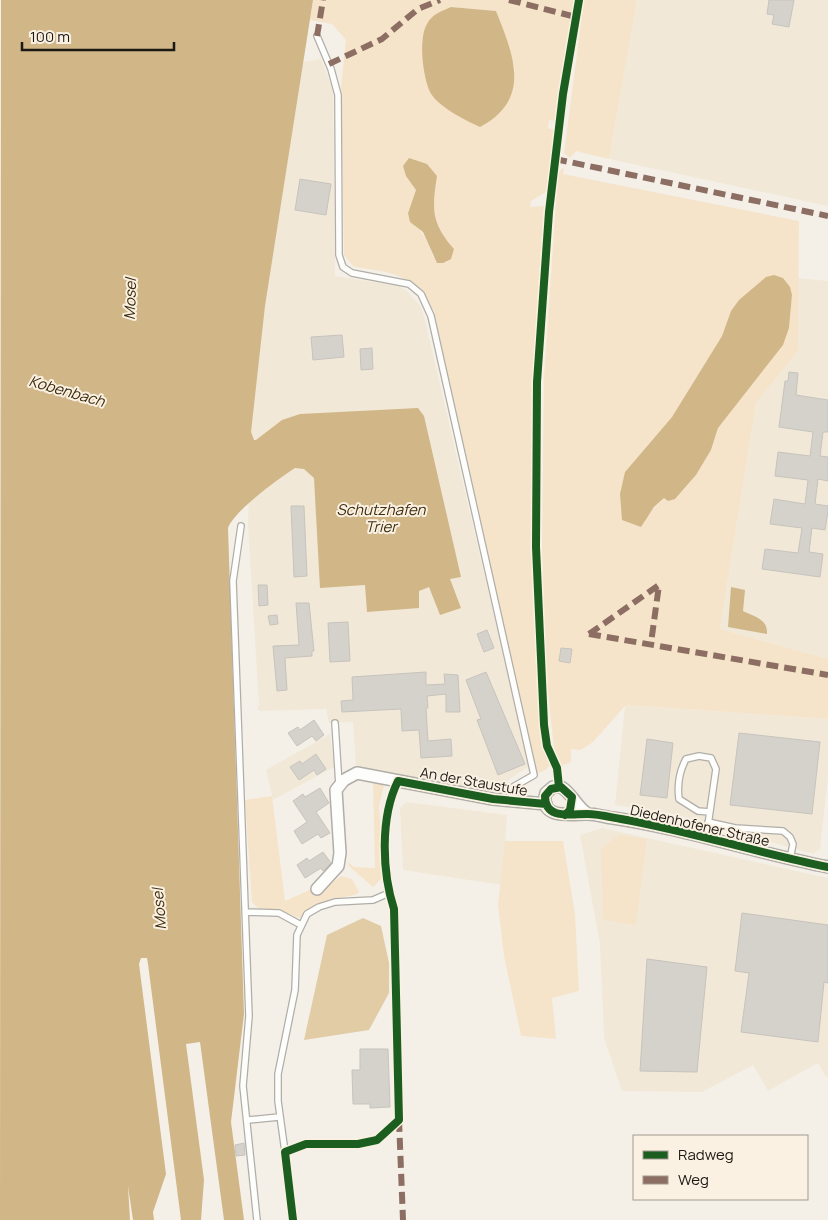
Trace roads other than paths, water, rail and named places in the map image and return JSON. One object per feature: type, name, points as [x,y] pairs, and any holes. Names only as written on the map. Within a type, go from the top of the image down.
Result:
[{"type":"street","name":"An der Staustufe","points":[[339,785],[358,773],[509,801],[546,804]]},
{"type":"street","points":[[317,889],[338,866],[340,853],[336,790],[339,785]]},
{"type":"street","points":[[572,798],[570,810],[565,815],[551,811],[546,804],[546,793],[553,787],[561,787],[572,798],[581,810],[588,814]]},
{"type":"street","name":"Diedenhofener Straße","points":[[565,815],[588,814],[654,825],[790,860],[828,867]]},
{"type":"lane","points":[[317,36],[331,69],[338,95],[338,255],[343,266],[352,273],[410,284],[422,294],[428,306],[534,775],[513,787],[509,801]]},
{"type":"lane","points":[[241,526],[233,580],[250,1016],[243,1086],[257,1220]]},
{"type":"lane","points":[[335,723],[339,785]]},
{"type":"lane","points":[[706,838],[708,822],[710,812],[716,769],[711,758],[699,756],[686,759],[677,787],[679,799],[698,811],[710,812]]},
{"type":"lane","points":[[285,1152],[306,1144],[358,1144],[377,1140],[399,1120],[394,909],[389,893],[387,831],[390,796],[398,781]]},
{"type":"lane","points":[[708,822],[735,828],[783,832],[790,837],[793,844],[790,860]]},
{"type":"lane","points":[[293,1220],[280,1117],[278,1074],[296,990],[297,935],[307,914],[319,907],[335,902],[373,900],[389,893]]},
{"type":"lane","points":[[247,912],[278,913],[301,925]]},
{"type":"lane","points":[[248,1120],[280,1117]]},
{"type":"water","points":[[1,0],[313,0],[265,306],[251,432],[254,440],[256,440],[282,420],[300,414],[418,408],[424,416],[461,577],[450,579],[461,608],[440,615],[429,587],[419,591],[419,608],[367,612],[365,585],[320,588],[314,478],[304,469],[295,468],[268,487],[247,504],[228,528],[244,1014],[231,1122],[244,1220],[224,1220],[200,1042],[186,1044],[204,1180],[201,1220],[181,1220],[148,964],[147,958],[141,958],[139,964],[166,1174],[153,1212],[154,1220],[133,1220],[128,1186],[130,1220],[0,1220]]},
{"type":"water","points":[[451,7],[496,11],[513,60],[513,90],[507,103],[496,116],[480,127],[439,103],[430,92],[425,77],[422,58],[424,31],[432,18]]},
{"type":"water","points":[[409,158],[427,164],[437,176],[434,198],[435,215],[446,240],[454,249],[451,259],[443,263],[437,263],[423,232],[410,222],[408,213],[416,190],[406,176],[403,166]]},
{"type":"water","points":[[774,275],[783,278],[790,287],[792,295],[789,328],[783,345],[718,428],[711,450],[696,475],[675,499],[668,501],[664,498],[654,507],[641,527],[622,520],[620,494],[625,472],[672,417],[722,336],[731,311],[739,300],[766,277]]},
{"type":"water","points":[[731,587],[745,590],[743,611],[763,622],[767,629],[767,634],[728,627]]},
{"type":"water label","name":"Mosel","points":[[130,299]]},
{"type":"water label","name":"Kobenbach","points":[[67,391]]},
{"type":"water label","name":"Schutzhafen Trier","points":[[381,518]]},
{"type":"water label","name":"Mosel","points":[[159,909]]}]
